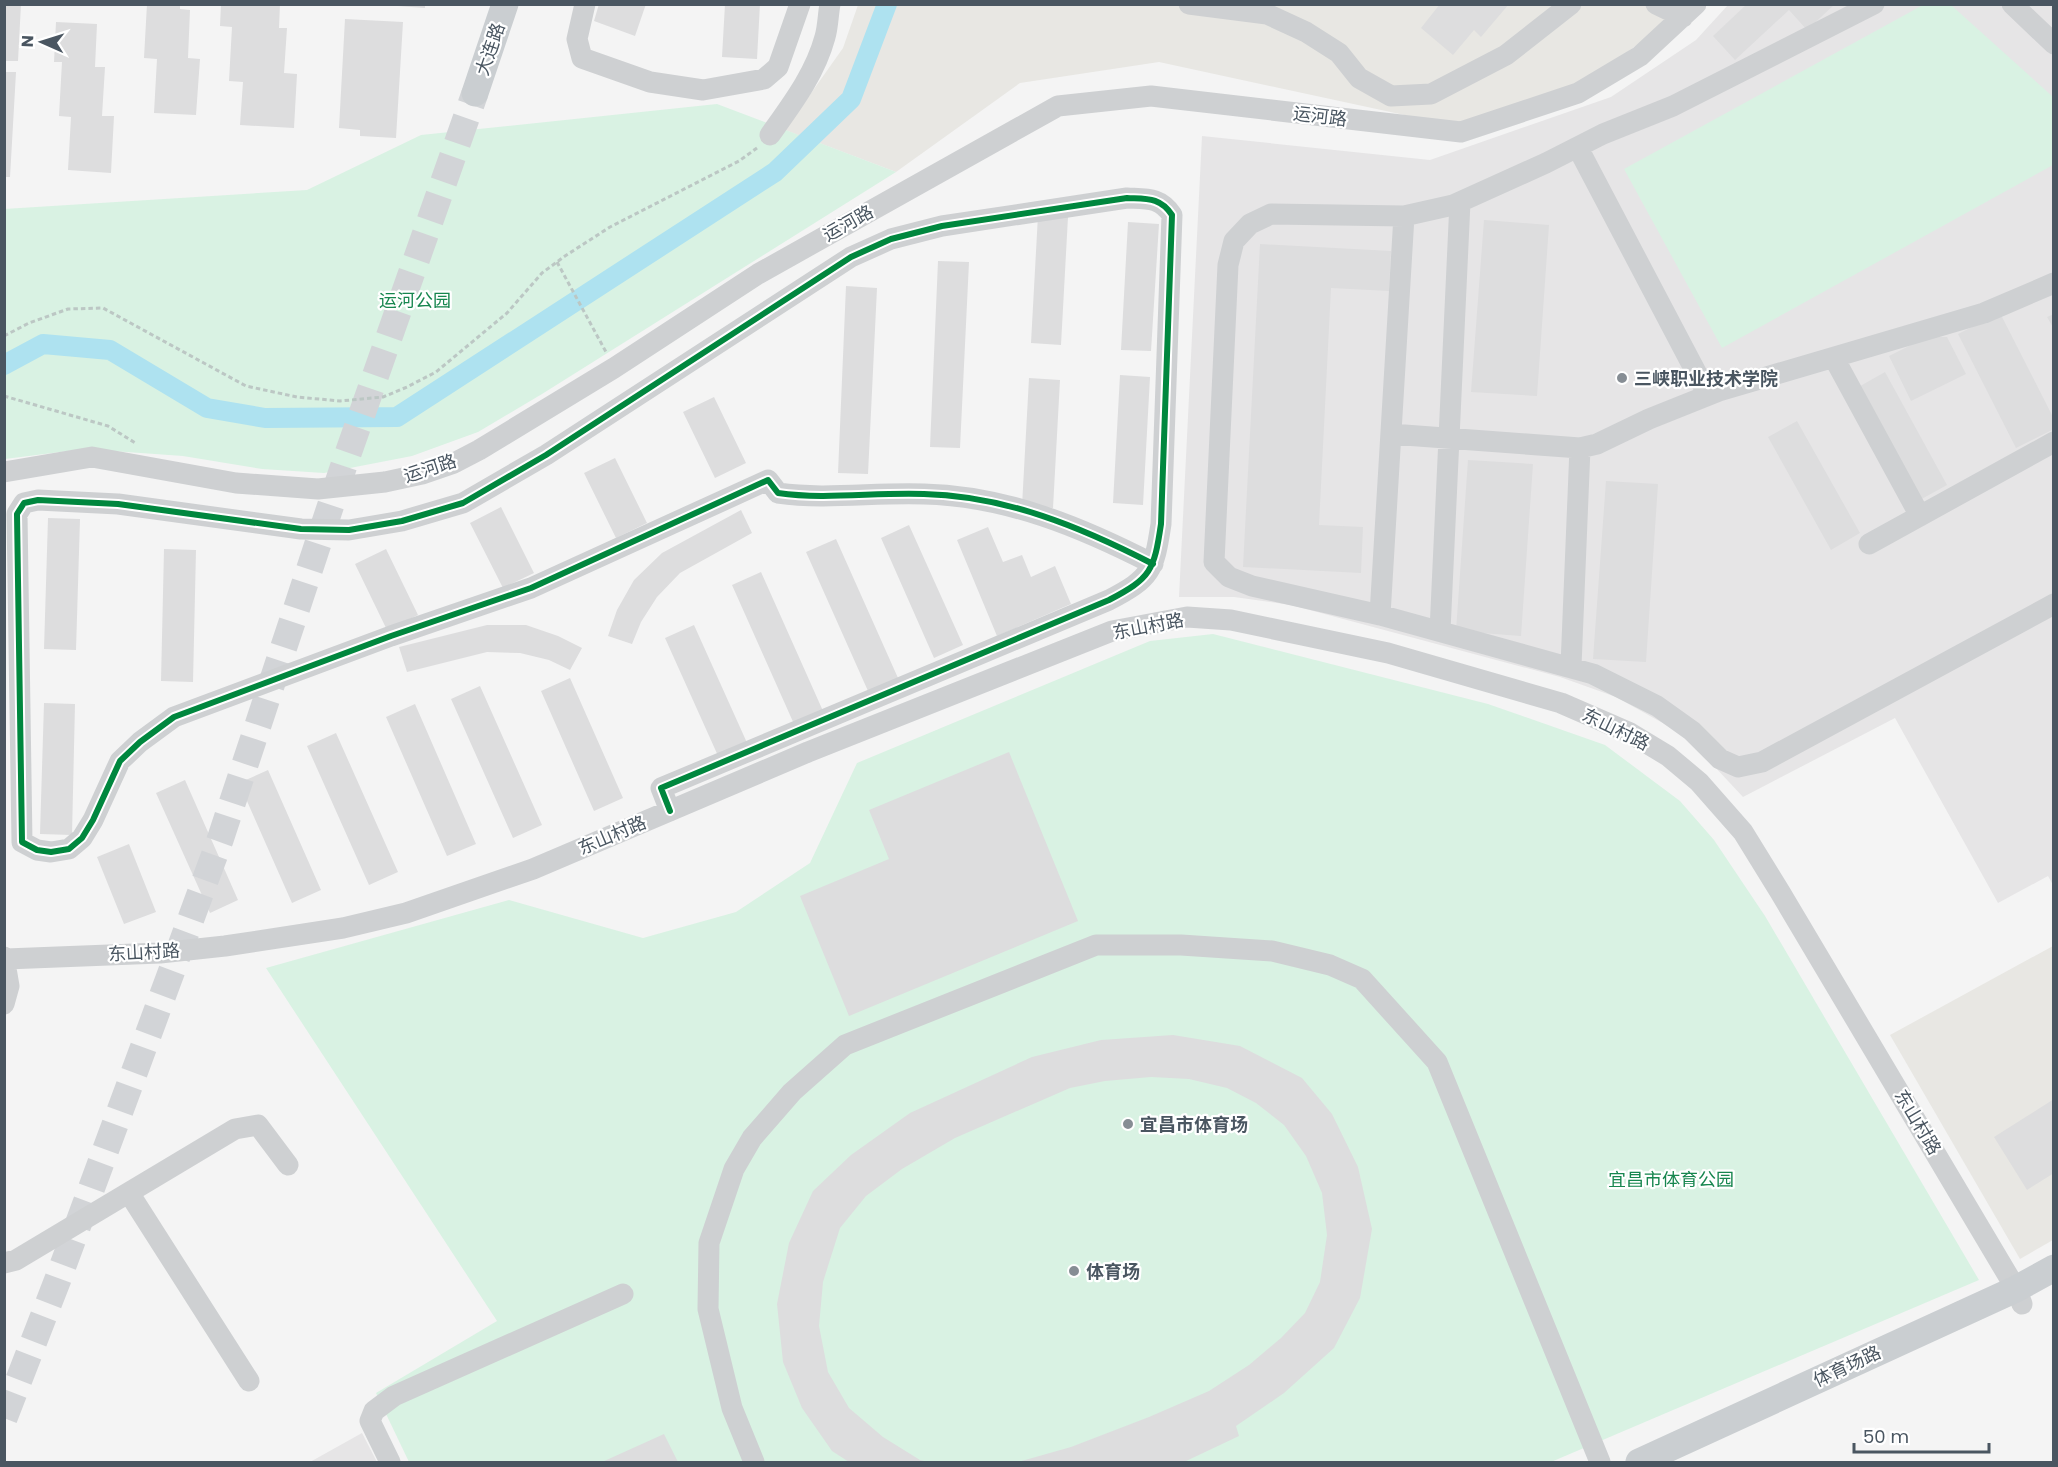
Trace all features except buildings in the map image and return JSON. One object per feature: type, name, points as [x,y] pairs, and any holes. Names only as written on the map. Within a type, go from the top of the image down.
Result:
[{"type":"main road","name":"大连路","points":[[475,93],[505,4]]},
{"type":"main road","name":"体育场路","points":[[1677,1462],[2019,1297],[2054,1268]]},
{"type":"main road","name":"体育场路","points":[[1639,1462],[2019,1297],[2054,1288]]},
{"type":"street","points":[[585,4],[577,39],[582,58],[650,82],[703,90],[764,79],[778,67],[800,4]]},
{"type":"street","points":[[770,135],[816,65],[825,36],[830,4]]},
{"type":"street","points":[[1189,4],[1267,14],[1339,53],[1359,78],[1391,96],[1431,94],[1506,55],[1570,4]]},
{"type":"street","points":[[1656,4],[1690,11]]},
{"type":"street","points":[[1874,4],[1673,106],[1604,134],[1460,202],[1404,216],[1271,214],[1250,224],[1234,241],[1228,265],[1214,562],[1229,577],[1252,586],[1380,615],[1571,666],[1593,674],[1658,706],[1692,731],[1720,759],[1738,767],[1762,762],[2054,604]]},
{"type":"street","points":[[2016,6],[2054,44]]},
{"type":"street","name":"运河路","points":[[4,472],[92,457],[236,483],[318,489],[385,482],[422,474],[454,463],[479,450],[615,368],[758,274],[1058,106],[1150,96],[1461,132],[1578,93],[1640,56],[1690,11]]},
{"type":"street","points":[[1578,147],[1708,395]]},
{"type":"street","points":[[670,811],[661,788],[1109,600],[1128,591],[1144,578],[1153,564],[1156,559],[1161,525],[1172,215],[1164,204],[1149,199],[1127,198],[942,226],[891,239],[851,257],[537,460],[463,503],[402,521],[349,530],[301,529],[118,504],[38,500],[24,503],[16,514],[21,842],[37,850],[51,852],[69,849],[82,838],[120,761],[140,742],[174,717],[391,636],[531,588],[768,480],[778,492],[802,496],[924,494],[973,497],[1043,515],[1104,539],[1153,564]]},
{"type":"street","points":[[1440,631],[1460,202]]},
{"type":"street","points":[[1380,615],[1404,216]]},
{"type":"street","points":[[1391,434],[1580,448],[1597,444],[1649,419],[1708,395],[1984,313],[2054,283]]},
{"type":"street","points":[[1834,358],[1920,516]]},
{"type":"street","points":[[1869,544],[2053,443]]},
{"type":"street","points":[[1571,666],[1580,448]]},
{"type":"street","name":"东山村路","points":[[5,958],[160,953],[203,949],[343,928],[406,913],[533,869],[808,752],[1112,631],[1187,617],[1231,620],[1388,652],[1562,703],[1630,733],[1668,756],[1699,782],[1743,832],[1844,997],[2019,1297]]},
{"type":"street","points":[[754,1462],[732,1408],[708,1309],[709,1243],[734,1169],[752,1138],[792,1092],[845,1045],[1096,945],[1181,945],[1272,951],[1330,965],[1362,979],[1437,1062],[1600,1462]]},
{"type":"street","points":[[4,1004],[9,986],[5,958]]},
{"type":"street","points":[[4,1263],[16,1260],[235,1130],[258,1125],[288,1165]]},
{"type":"street","points":[[129,1193],[249,1381]]},
{"type":"street","points":[[390,1462],[370,1421],[374,1411],[394,1396],[623,1294]]},
{"type":"path","points":[[4,336],[29,323],[68,309],[103,308],[246,386],[297,397],[340,401],[383,397],[436,372],[471,345],[507,313],[542,273],[610,227],[739,161],[770,135]]},
{"type":"path","points":[[558,264],[597,334]]},
{"type":"path","points":[[4,396],[108,426],[140,447]]},
{"type":"shaded area","points":[[858,5],[1688,5],[1669,22],[1577,88],[1460,127],[1159,62],[1020,83],[896,172],[785,130],[843,48]]},
{"type":"shaded area","name":"三峡职业技术学院","points":[[1728,5],[2053,5],[2053,885],[2048,876],[1998,903],[1895,718],[1743,797],[1686,736],[1616,697],[1560,677],[1291,605],[1234,597],[1179,597],[1202,136],[1430,160],[1611,97],[1696,40]]},
{"type":"shaded area","points":[[2053,946],[2053,1240],[2020,1259],[1890,1035]]},
{"type":"shaded area","points":[[362,1433],[377,1462],[310,1462]]},
{"type":"green space","points":[[1923,5],[1951,5],[2053,97],[2053,165],[1722,348],[1624,169]]},
{"type":"green space","name":"运河公园","points":[[717,104],[896,172],[478,432],[412,456],[324,473],[262,469],[183,456],[84,449],[5,459],[4,209],[307,190],[421,135]]},
{"type":"green space","name":"宜昌市体育场","points":[[1213,634],[1488,704],[1605,745],[1680,801],[1714,840],[1765,916],[1979,1280],[1551,1462],[409,1462],[376,1393],[497,1321],[266,968],[509,900],[643,938],[736,912],[810,863],[857,763],[1150,641]]},
{"type":"waterway","points":[[4,365],[43,344],[110,350],[207,408],[265,418],[397,417],[775,172],[851,99],[887,4]]},
{"type":"tunnel","points":[[4,1418],[58,1279],[220,840],[344,465],[475,93]]},
{"type":"cycle path","points":[[670,811],[661,788],[1109,600],[1142,579],[1148,571],[1153,563],[1161,524],[1172,215],[1163,205],[1152,200],[1127,198],[942,226],[891,239],[851,257],[546,455],[463,503],[402,521],[349,530],[301,529],[118,504],[38,500],[24,503],[17,514],[22,842],[37,850],[51,852],[69,849],[82,838],[93,820],[120,761],[140,742],[174,717],[391,636],[531,588],[768,480],[778,493],[796,495],[924,494],[954,496],[1014,507],[1071,526],[1126,550],[1153,564]]},
{"type":"place","name":"三峡职业技术学院","points":[[1622,378]]},
{"type":"place","name":"宜昌市体育场","points":[[1128,1124]]},
{"type":"place","name":"体育场","points":[[1074,1271]]},
{"type":"park label","name":"宜昌市体育公园","points":[[1671,1179]]}]
